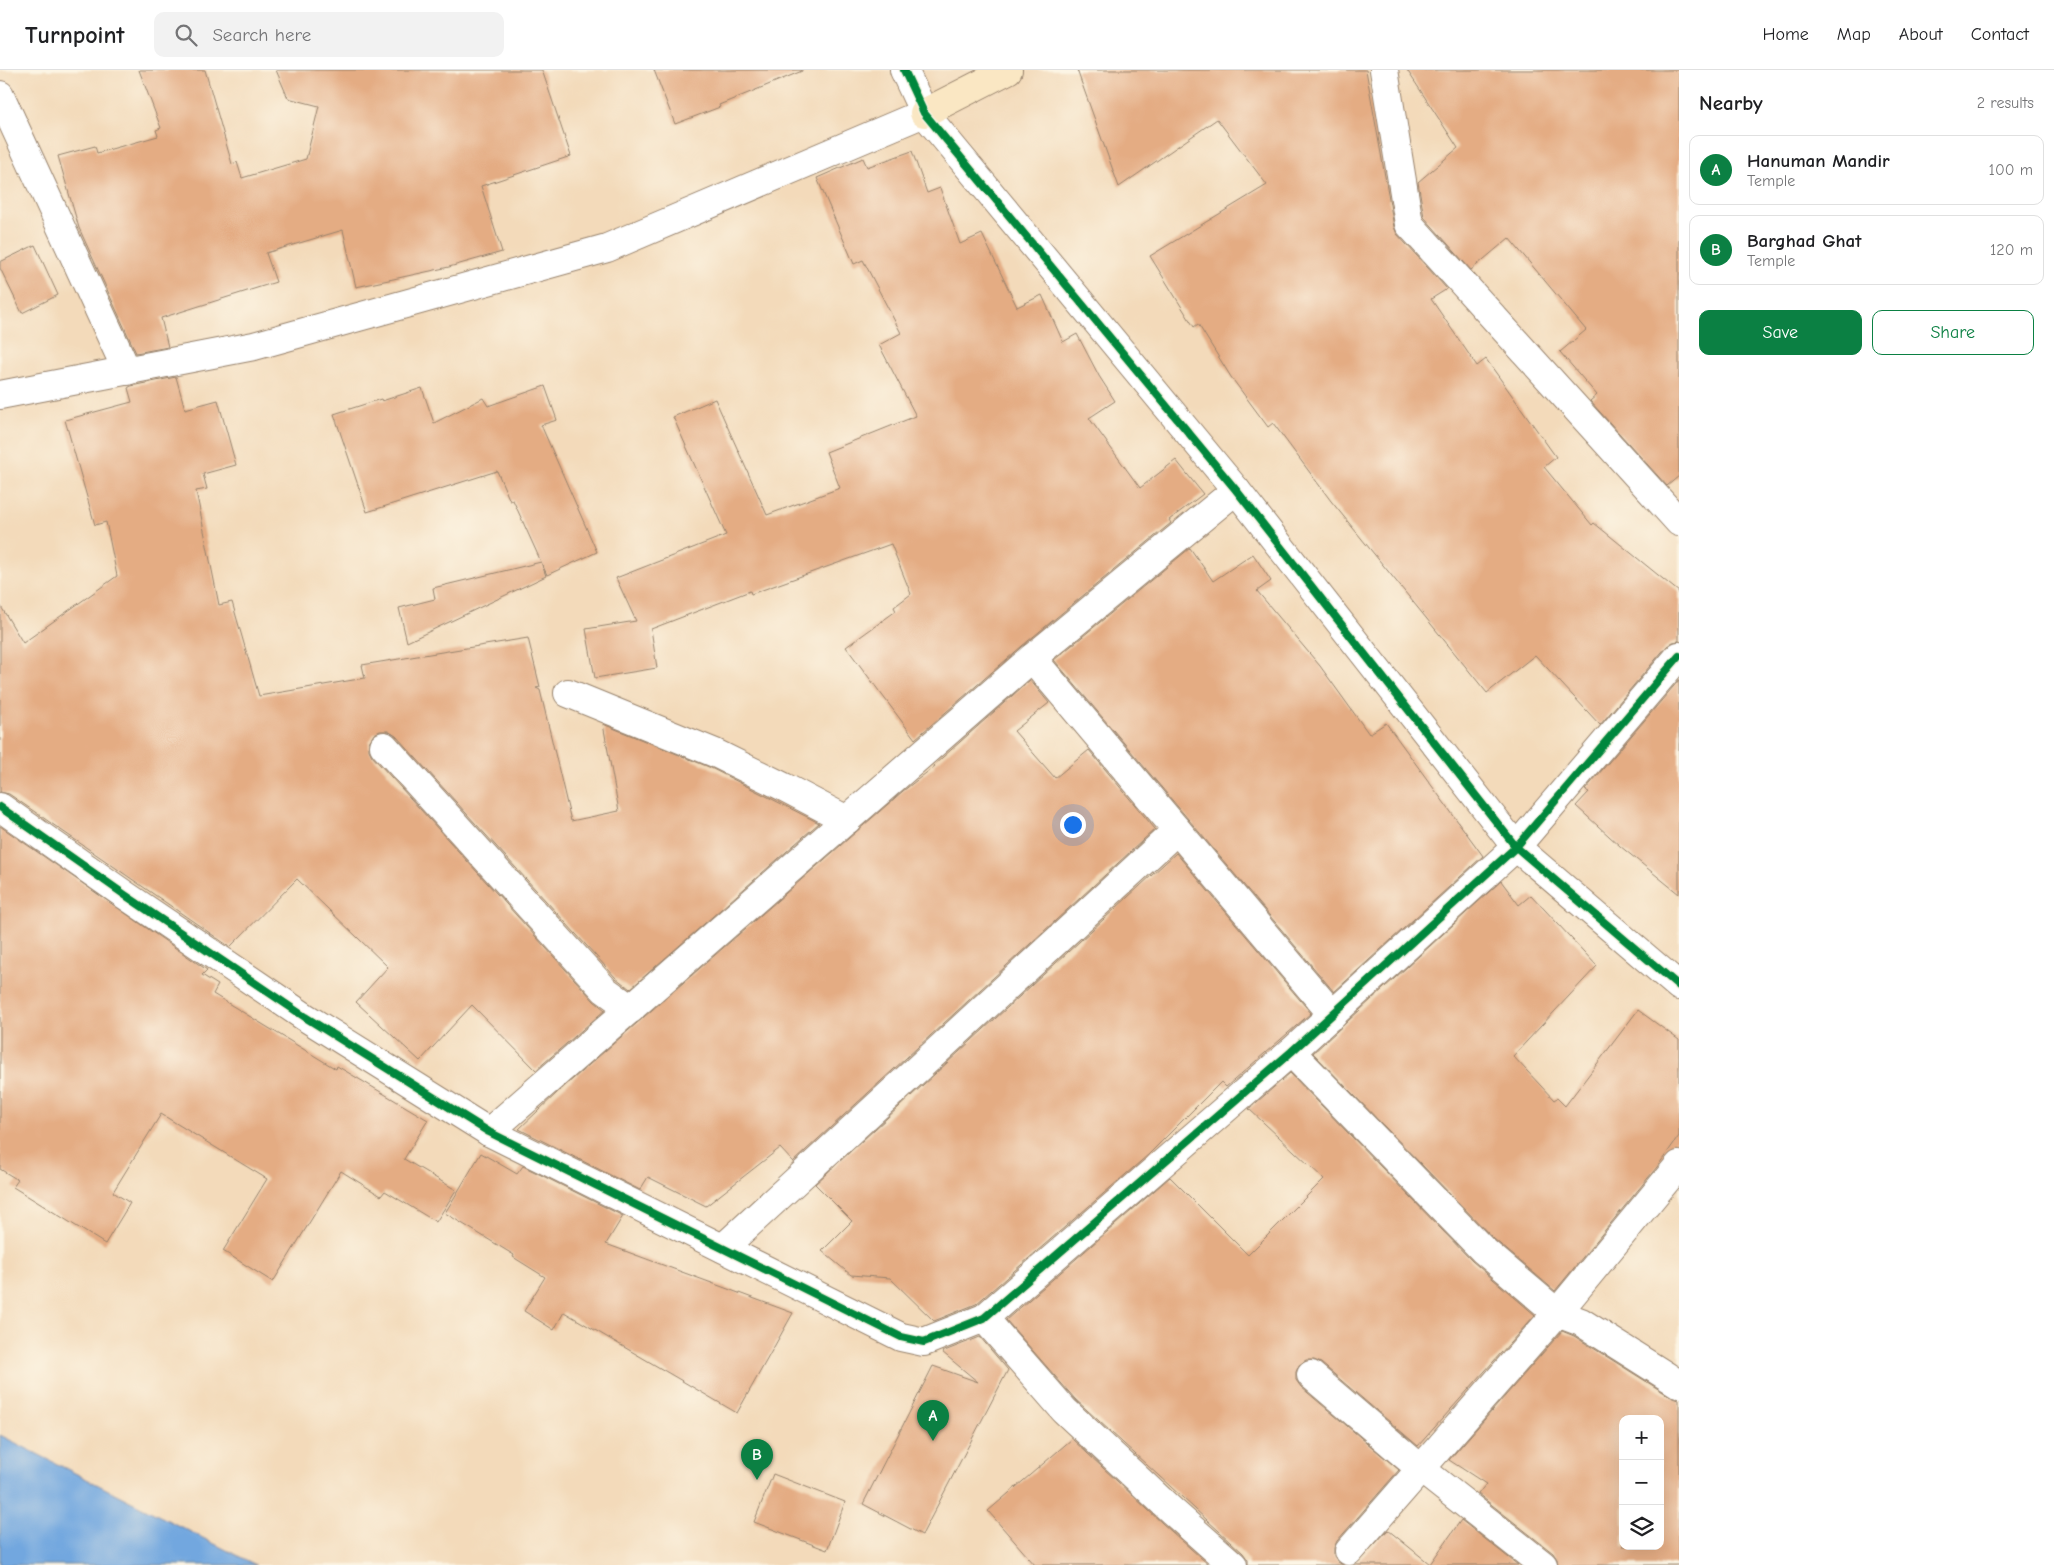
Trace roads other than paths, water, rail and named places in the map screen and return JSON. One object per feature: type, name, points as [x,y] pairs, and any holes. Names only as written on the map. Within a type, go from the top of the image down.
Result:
[{"type":"street","points":[[904,70],[924,113],[1236,490],[1516,847],[1679,986]]},
{"type":"street","points":[[0,396],[254,346],[606,248],[924,113],[1008,70]]},
{"type":"street","points":[[1384,70],[1409,224],[1679,522]]},
{"type":"street","points":[[0,95],[127,371]]},
{"type":"street","points":[[489,1132],[1032,658],[1236,490]]},
{"type":"street","points":[[0,808],[125,896],[305,1017],[489,1132],[901,1337],[924,1342],[984,1318],[1333,1015],[1516,847],[1679,656]]},
{"type":"street","points":[[1032,658],[1333,1015]]},
{"type":"street","points":[[568,693],[715,753],[847,820]]},
{"type":"street","points":[[384,746],[605,990],[631,1009]]},
{"type":"street","points":[[723,1248],[1177,830]]},
{"type":"street","points":[[1291,1052],[1483,1250],[1557,1313],[1581,1322],[1679,1384]]},
{"type":"street","points":[[1349,1551],[1557,1313],[1679,1165]]},
{"type":"street","points":[[984,1318],[1064,1410],[1233,1565]]},
{"type":"street","points":[[1311,1375],[1421,1469],[1543,1565]]},
{"type":"water","points":[[0,1435],[256,1565],[0,1565]]},
{"type":"place","name":"Hanuman Mandir","points":[[933,1441]]},
{"type":"place","name":"Barghad Ghat","points":[[757,1480]]}]
